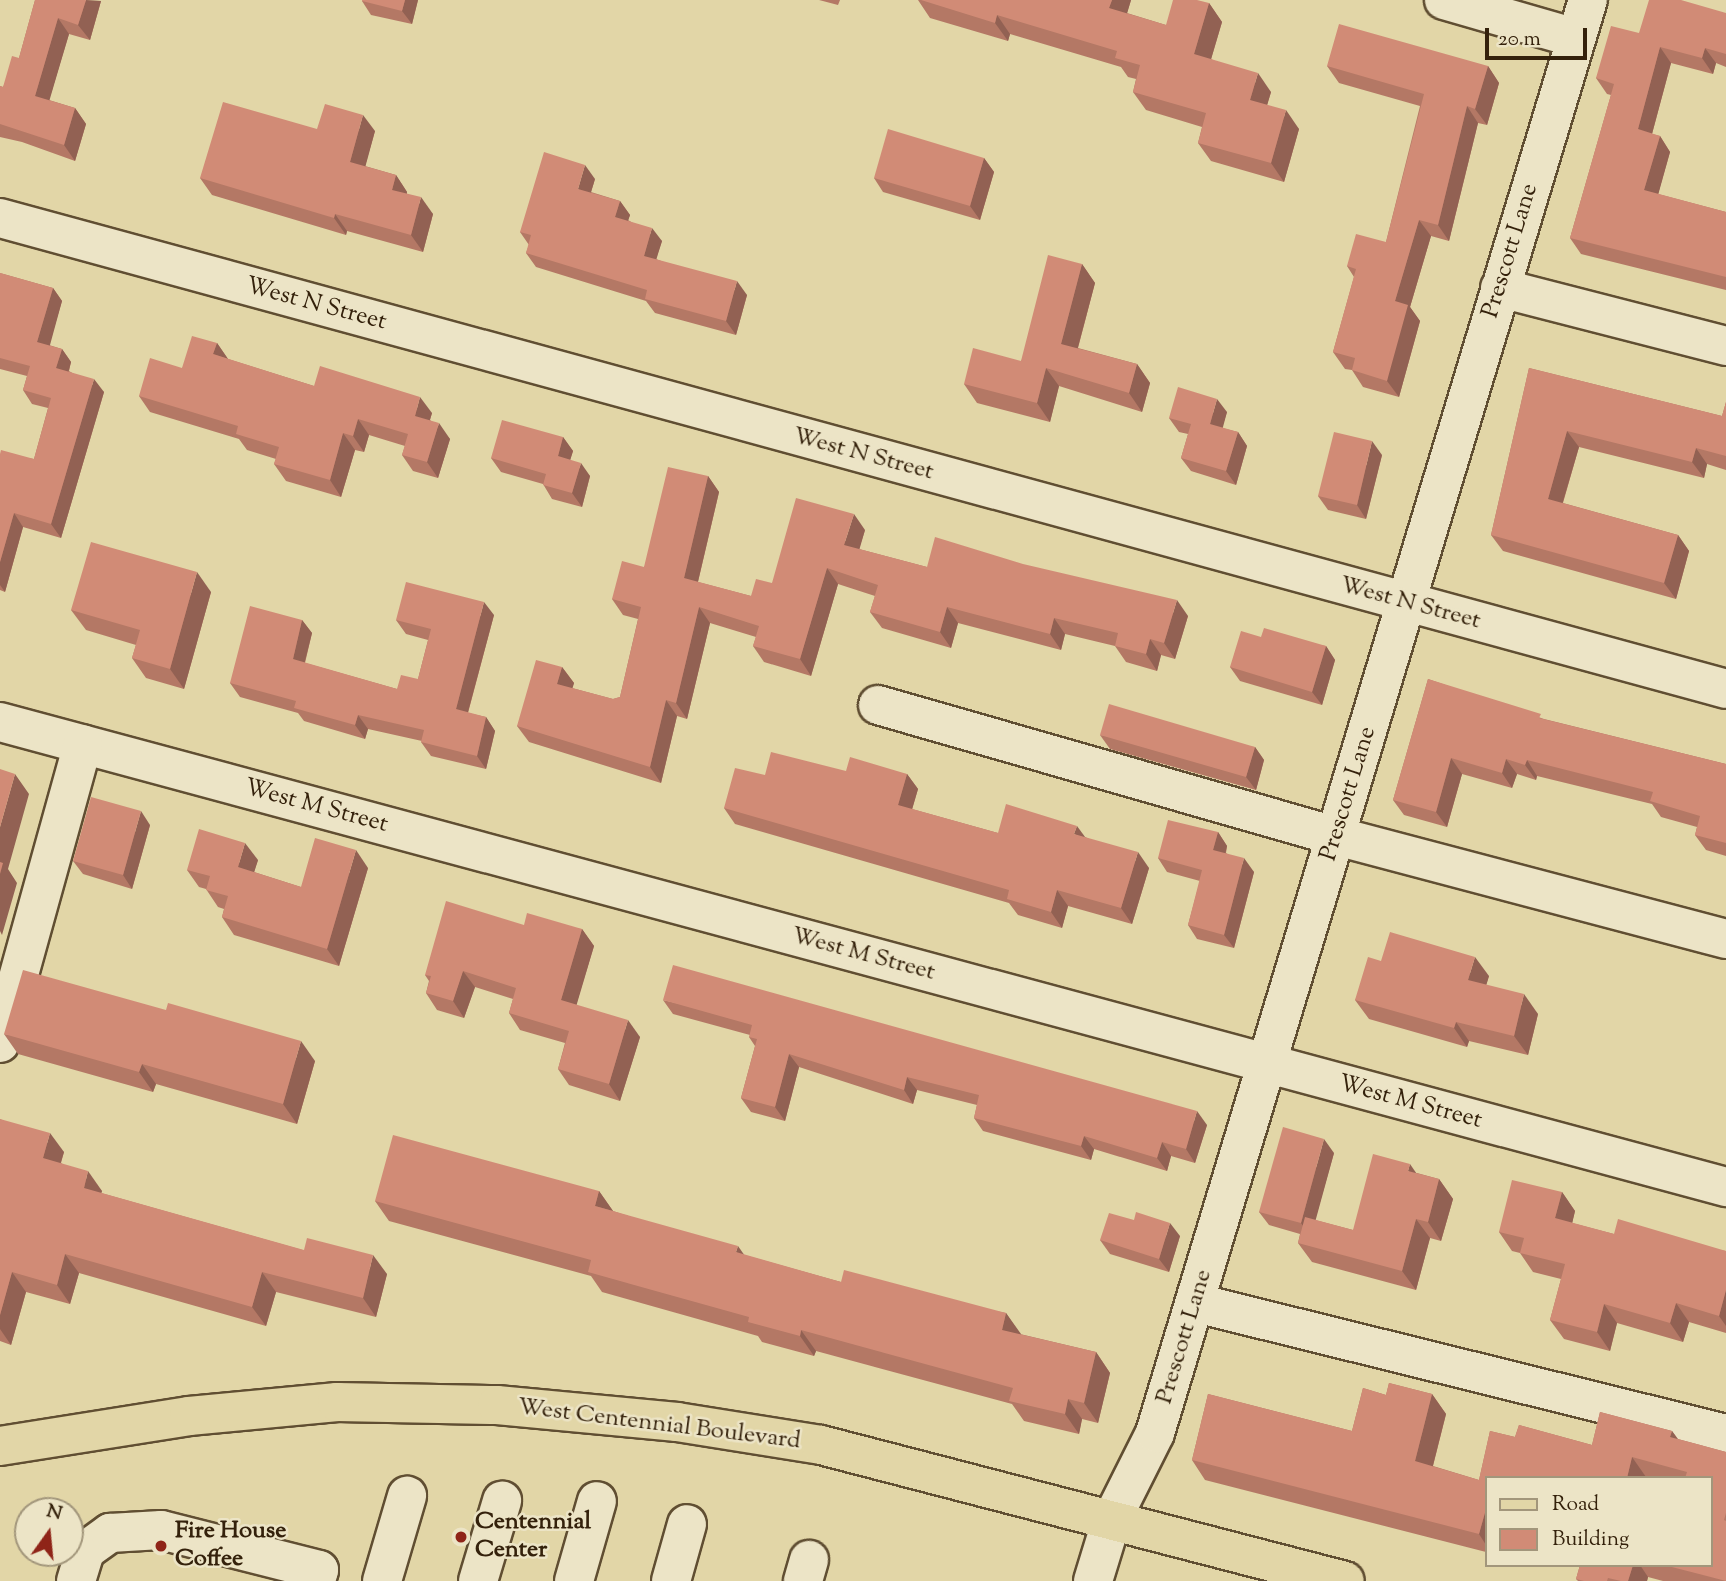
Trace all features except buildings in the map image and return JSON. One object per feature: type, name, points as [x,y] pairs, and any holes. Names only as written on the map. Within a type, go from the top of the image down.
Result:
[{"type":"main road","name":"West Centennial Boulevard","points":[[0,1446],[189,1416],[337,1402],[497,1405],[677,1422],[821,1446],[1345,1581]]},
{"type":"street","points":[[1444,0],[1576,38]]},
{"type":"street","name":"Prescott Lane","points":[[1093,1581],[1112,1519],[1155,1433],[1196,1303],[1588,0]]},
{"type":"street","name":"West N Street","points":[[0,218],[1726,689]]},
{"type":"street","points":[[1500,288],[1726,346]]},
{"type":"street","points":[[877,705],[1336,836],[1726,940]]},
{"type":"street","name":"West M Street","points":[[0,722],[1726,1187]]},
{"type":"street","points":[[0,1043],[83,744]]},
{"type":"street","points":[[1196,1303],[1726,1434]]},
{"type":"street","points":[[382,1581],[407,1496]]},
{"type":"street","points":[[478,1581],[502,1501]]},
{"type":"street","points":[[574,1581],[597,1501]]},
{"type":"street","points":[[671,1581],[687,1524]]},
{"type":"street","points":[[76,1581],[85,1551],[110,1533],[161,1530],[318,1576]]},
{"type":"place","name":"Centennial Center","points":[[461,1537]]},
{"type":"place","name":"Fire House Coffee","points":[[161,1546]]}]
